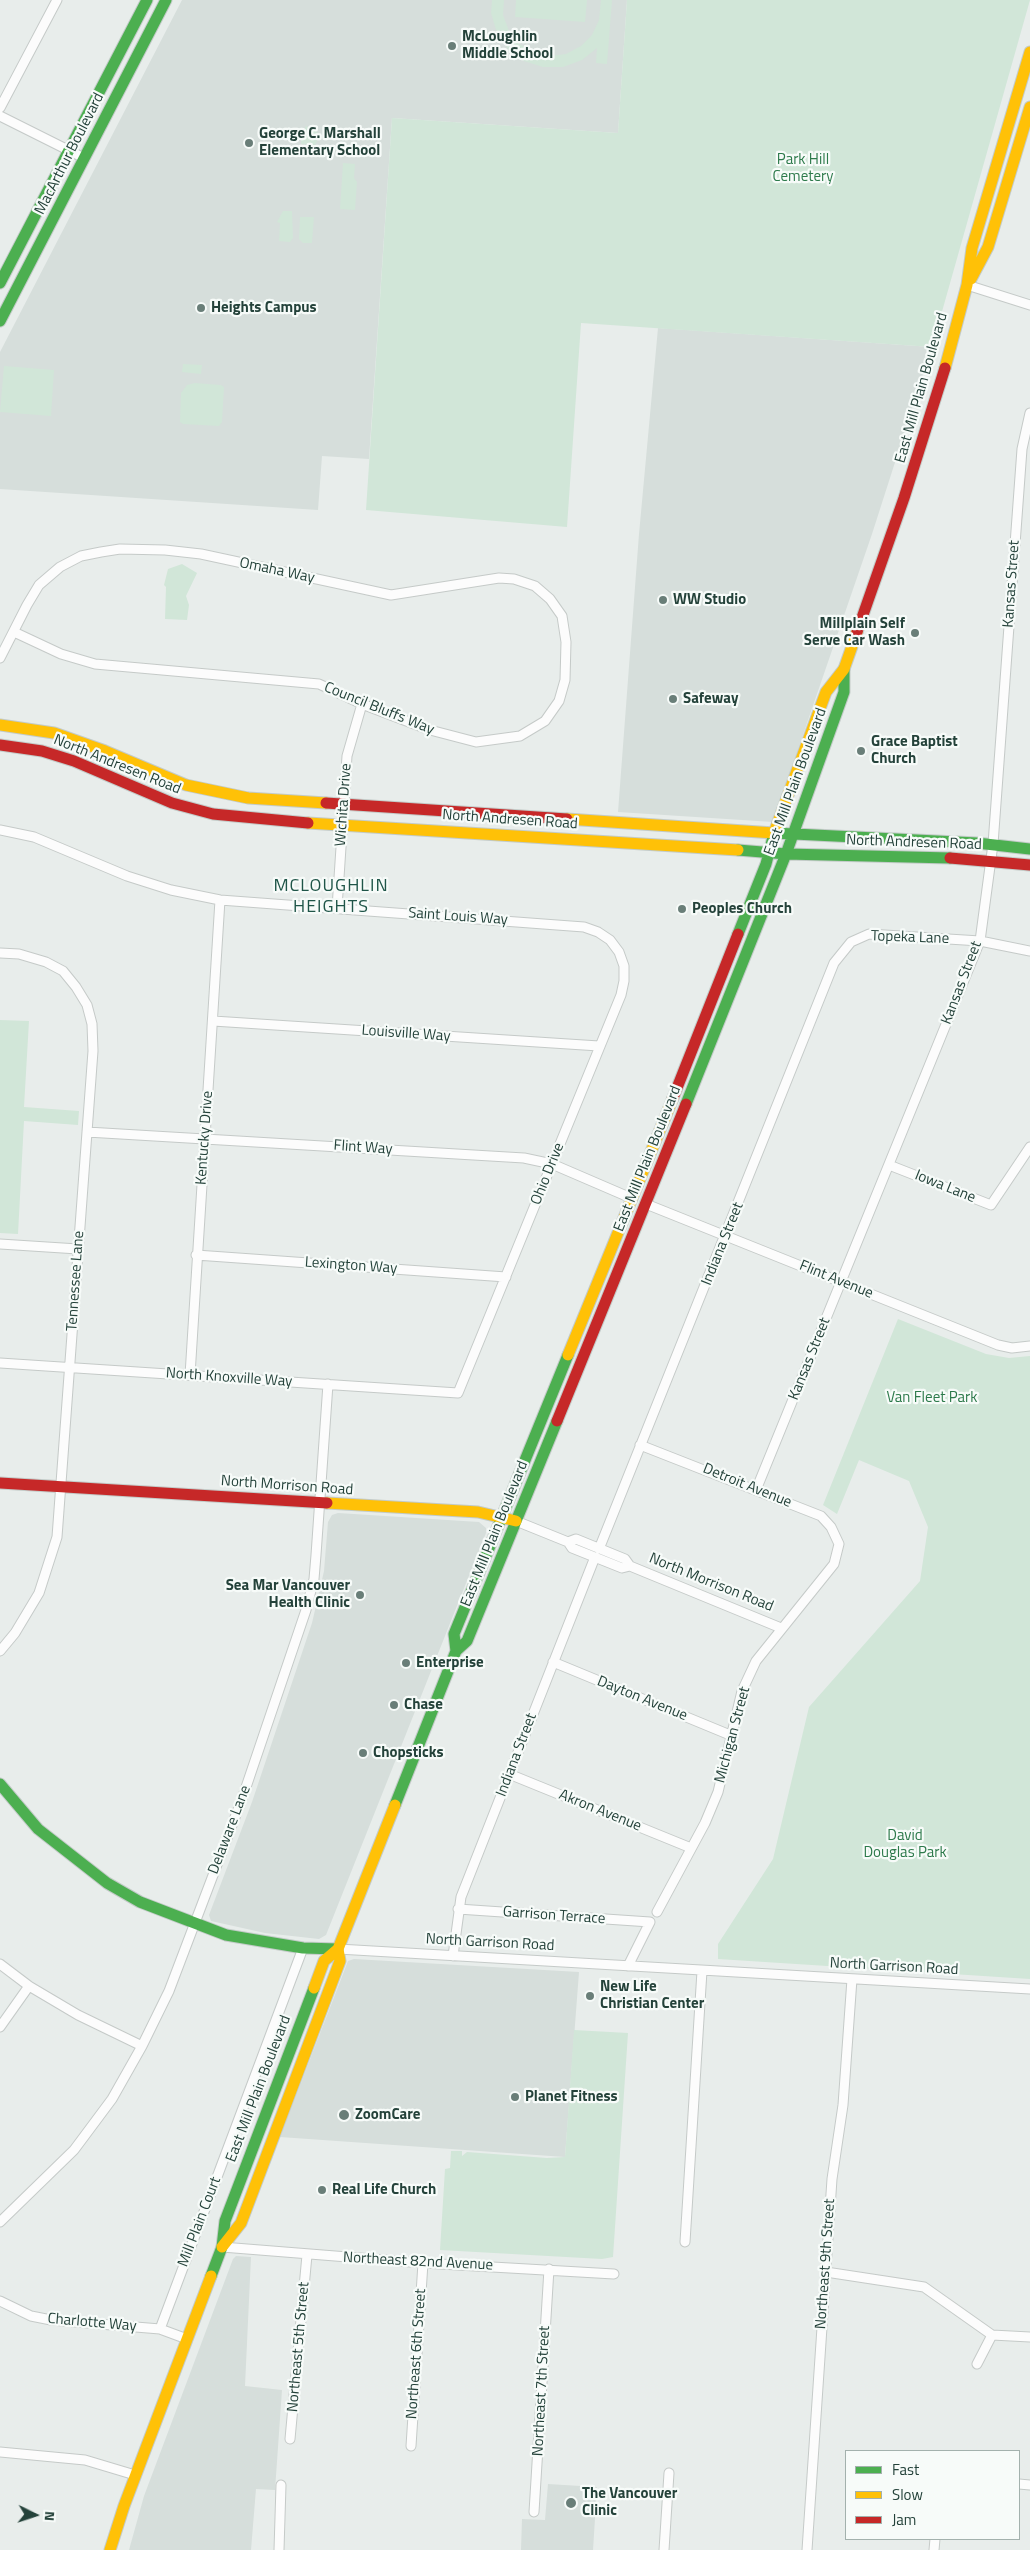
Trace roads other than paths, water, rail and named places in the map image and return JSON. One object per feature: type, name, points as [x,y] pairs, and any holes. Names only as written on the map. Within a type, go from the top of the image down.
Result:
[{"type":"main road","name":"MacArthur Boulevard","points":[[0,283],[147,0]]},
{"type":"main road","name":"MacArthur Boulevard","points":[[0,321],[166,0]]},
{"type":"main road","name":"East Mill Plain Boulevard","points":[[110,2550],[135,2476],[222,2247],[225,2221],[324,1961],[338,1949],[456,1651],[467,1641],[646,1204],[794,834],[844,692],[844,669],[929,421],[967,285],[972,248],[1030,52]]},
{"type":"main road","name":"East Mill Plain Boulevard","points":[[967,285],[988,247],[1030,107]]},
{"type":"main road","name":"East Mill Plain Boulevard","points":[[456,1651],[454,1634],[714,997],[769,852],[774,833],[826,692],[844,669]]},
{"type":"main road","name":"North Andresen Road","points":[[0,725],[54,734],[78,741],[161,776],[220,793],[248,798],[774,833],[993,844],[1030,849]]},
{"type":"main road","name":"North Andresen Road","points":[[0,745],[42,751],[74,761],[172,803],[213,814],[249,819],[786,854],[991,861],[1030,866]]},
{"type":"main road","name":"North Morrison Road","points":[[0,1483],[502,1516],[516,1521]]},
{"type":"main road","name":"North Garrison Road","points":[[0,1784],[38,1829],[107,1883],[140,1902],[226,1935],[303,1948],[338,1949]]},
{"type":"main road","name":"East Mill Plain Boulevard","points":[[222,2247],[241,2223],[340,1961],[338,1949]]},
{"type":"street","points":[[0,108],[57,0]]},
{"type":"street","points":[[0,116],[84,158]]},
{"type":"street","points":[[967,285],[1030,305]]},
{"type":"street","name":"Kansas Street","points":[[756,1490],[980,941],[993,844],[1022,449],[1030,413]]},
{"type":"street","name":"Omaha Way","points":[[0,658],[39,585],[60,567],[81,556],[120,549],[165,550],[201,554],[391,595],[499,578],[514,579],[535,586],[550,599],[562,616]]},
{"type":"street","name":"Council Bluffs Way","points":[[14,632],[60,654],[95,664],[319,684],[362,704],[451,737],[476,742],[520,736],[545,721],[559,701],[565,680],[566,642],[562,616]]},
{"type":"street","name":"Wichita Drive","points":[[337,908],[347,756],[362,704]]},
{"type":"street","name":"Saint Louis Way","points":[[0,830],[34,837],[127,876],[170,890],[220,900],[584,927],[604,936],[619,952]]},
{"type":"street","name":"Kentucky Drive","points":[[190,1375],[196,1255],[220,900]]},
{"type":"street","name":"Topeka Lane","points":[[851,942],[868,934],[980,941],[1030,951]]},
{"type":"street","name":"Indiana Street","points":[[454,1956],[458,1909],[509,1774],[834,963],[851,942]]},
{"type":"street","name":"Ohio Drive","points":[[458,1393],[552,1164],[624,981],[624,966],[619,952]]},
{"type":"street","name":"Tennessee Lane","points":[[0,953],[20,954],[46,962],[63,971],[86,1005],[92,1024],[88,1132],[57,1537],[48,1571],[39,1593],[27,1614],[0,1651]]},
{"type":"street","name":"Louisville Way","points":[[213,1021],[599,1046]]},
{"type":"street","name":"Flint Way","points":[[88,1132],[524,1158],[552,1164],[631,1198]]},
{"type":"street","name":"Iowa Lane","points":[[890,1165],[991,1205],[1030,1147]]},
{"type":"street","name":"Flint Avenue","points":[[646,1204],[998,1345],[1012,1348],[1029,1346]]},
{"type":"street","points":[[0,1244],[78,1250]]},
{"type":"street","name":"Lexington Way","points":[[196,1255],[506,1277]]},
{"type":"street","name":"North Knoxville Way","points":[[0,1363],[458,1393]]},
{"type":"street","name":"Delaware Lane","points":[[0,2222],[74,2150],[112,2098],[142,2046],[169,1991],[242,1799],[305,1612],[314,1579],[328,1384]]},
{"type":"street","name":"Detroit Avenue","points":[[640,1445],[821,1516],[831,1527],[839,1544]]},
{"type":"street","name":"North Morrison Road","points":[[516,1521],[568,1542],[576,1539],[597,1553],[625,1559],[630,1566],[781,1628]]},
{"type":"street","name":"Michigan Street","points":[[657,1912],[718,1792],[742,1691],[756,1661],[834,1564],[839,1544]]},
{"type":"street","name":"Dayton Avenue","points":[[553,1662],[730,1736]]},
{"type":"street","name":"Akron Avenue","points":[[509,1774],[691,1848]]},
{"type":"street","name":"Garrison Terrace","points":[[458,1909],[650,1922],[628,1966]]},
{"type":"street","name":"Mill Plain Court","points":[[160,2328],[303,1948]]},
{"type":"street","name":"North Garrison Road","points":[[338,1949],[1030,1990]]},
{"type":"street","points":[[0,1964],[29,1986],[78,2015],[142,2046]]},
{"type":"street","points":[[685,2242],[702,1971]]},
{"type":"street","name":"Northeast 9th Street","points":[[807,2550],[832,2179],[843,2105],[852,1979]]},
{"type":"street","points":[[0,2027],[29,1986]]},
{"type":"street","name":"Northeast 82nd Avenue","points":[[222,2247],[422,2263],[614,2274]]},
{"type":"street","name":"Northeast 5th Street","points":[[290,2438],[307,2255]]},
{"type":"street","name":"Northeast 6th Street","points":[[411,2446],[422,2263]]},
{"type":"street","name":"Northeast 7th Street","points":[[534,2512],[549,2269]]},
{"type":"street","points":[[826,2272],[924,2287],[992,2335],[1030,2337]]},
{"type":"street","name":"Charlotte Way","points":[[0,2301],[31,2316],[51,2320],[160,2328],[187,2339]]},
{"type":"street","points":[[977,2364],[992,2335]]},
{"type":"street","points":[[0,2452],[84,2460],[135,2476]]},
{"type":"street","points":[[664,2550],[669,2473]]},
{"type":"street","points":[[278,2550],[281,2485]]},
{"type":"place","name":"McLoughlin Middle School","points":[[452,46]]},
{"type":"place","name":"George C. Marshall Elementary School","points":[[249,143]]},
{"type":"place","name":"Heights Campus","points":[[201,308]]},
{"type":"place","name":"WW Studio","points":[[663,600]]},
{"type":"place","name":"Millplain Self Serve Car Wash","points":[[915,633]]},
{"type":"place","name":"Safeway","points":[[673,699]]},
{"type":"place","name":"Grace Baptist Church","points":[[861,751]]},
{"type":"place","name":"Peoples Church","points":[[682,909]]},
{"type":"place","name":"Sea Mar Vancouver Health Clinic","points":[[360,1595]]},
{"type":"place","name":"Enterprise","points":[[406,1663]]},
{"type":"place","name":"Chase","points":[[394,1705]]},
{"type":"place","name":"Chopsticks","points":[[363,1753]]},
{"type":"place","name":"New Life Christian Center","points":[[590,1996]]},
{"type":"place","name":"Planet Fitness","points":[[515,2097]]},
{"type":"place","name":"ZoomCare","points":[[344,2115]]},
{"type":"place","name":"Real Life Church","points":[[322,2190]]},
{"type":"place","name":"The Vancouver Clinic","points":[[571,2503]]},
{"type":"district","name":"MCLOUGHLIN HEIGHTS","points":[[331,898]]},
{"type":"park label","name":"Park Hill Cemetery","points":[[803,168]]},
{"type":"park label","name":"Van Fleet Park","points":[[932,1398]]},
{"type":"park label","name":"David Douglas Park","points":[[905,1844]]}]
